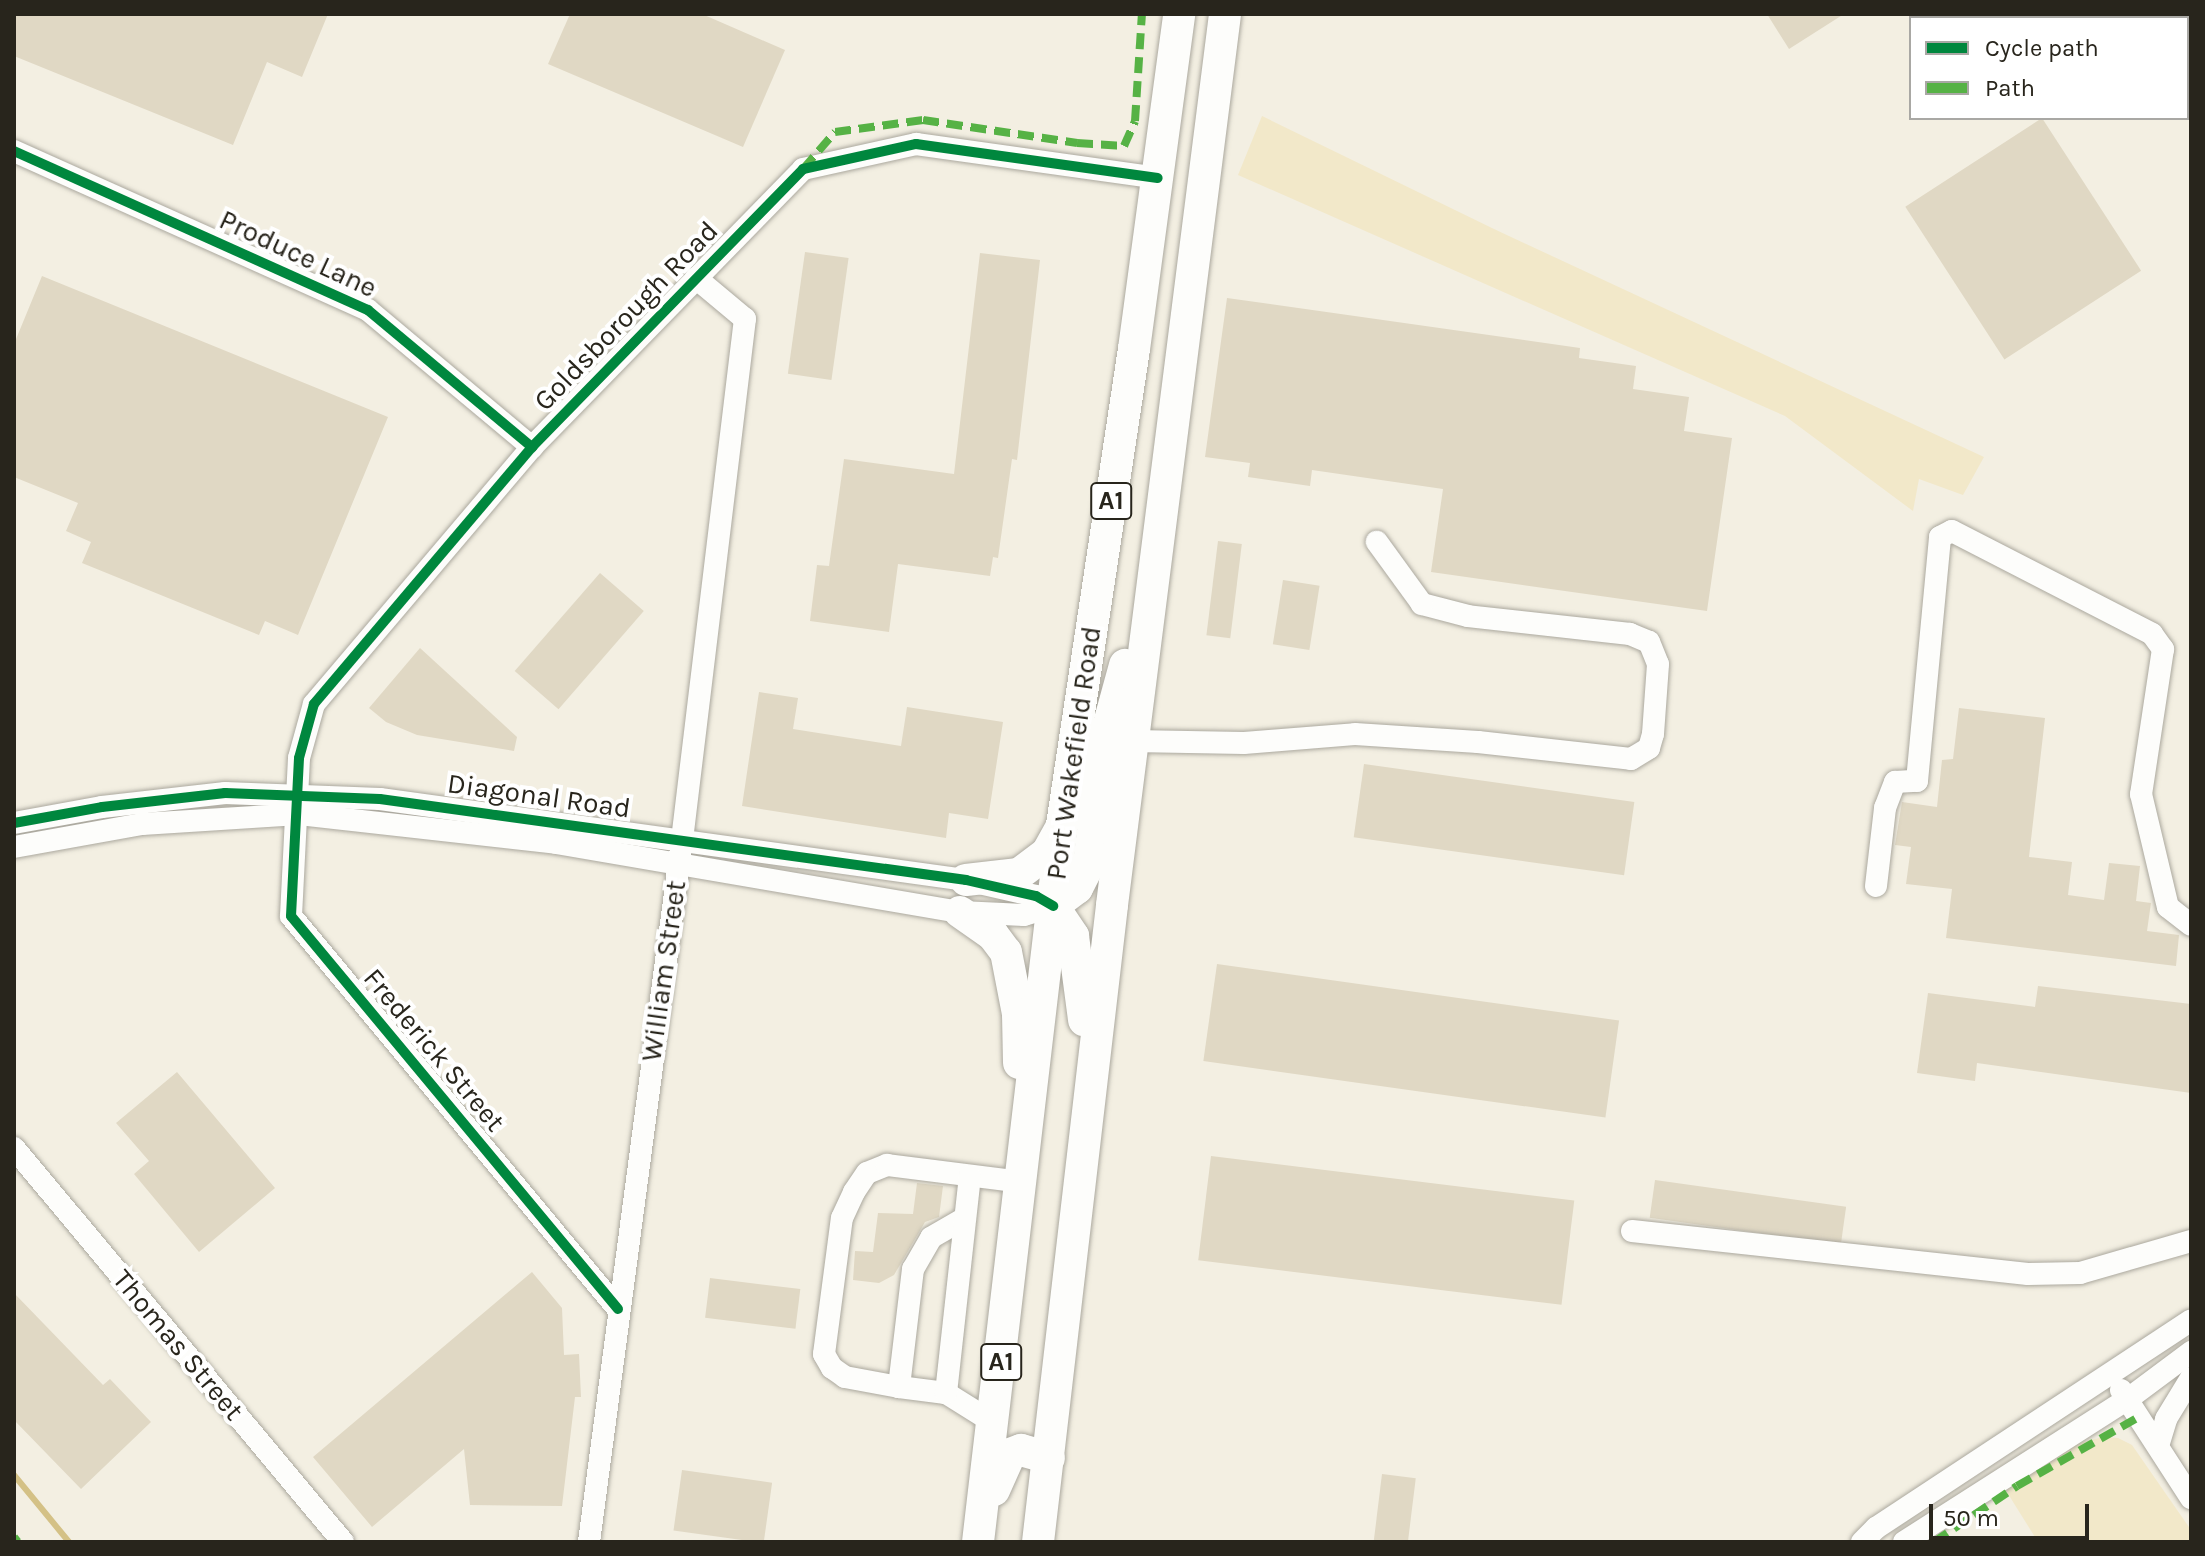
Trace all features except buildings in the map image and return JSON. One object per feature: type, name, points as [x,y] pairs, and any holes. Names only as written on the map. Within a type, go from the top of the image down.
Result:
[{"type":"highway","name":"Port Wakefield Road","points":[[980,1530],[1062,825],[1158,178],[1179,14]]},
{"type":"highway","name":"Port Wakefield Road","points":[[1038,1542],[1089,1090],[1225,14]]},
{"type":"highway","points":[[1089,1090],[1081,980],[1073,936],[1053,906],[1077,888],[1089,864],[1104,742],[1155,554]]},
{"type":"highway","points":[[966,880],[1019,874],[1047,853],[1062,825]]},
{"type":"highway","points":[[960,912],[1001,943],[1013,979],[1018,1014],[1022,1182]]},
{"type":"highway","points":[[980,1530],[1010,1454],[1021,1450],[1049,1458]]},
{"type":"street","name":"Goldsborough Road","points":[[299,804],[299,758],[314,704],[532,447],[803,169],[916,144],[1158,178]]},
{"type":"street","name":"Produce Lane","points":[[14,151],[368,310],[532,447]]},
{"type":"street","name":"William Street","points":[[589,1542],[682,840],[745,319],[696,278]]},
{"type":"street","points":[[1876,886],[1885,808],[1895,782],[1917,781],[1940,537],[1952,531],[2152,634],[2163,649],[2141,794],[2168,907],[2191,925]]},
{"type":"street","points":[[1132,741],[1244,743],[1355,734],[1478,742],[1631,759],[1649,748],[1653,734],[1658,664],[1649,642],[1630,634],[1468,616],[1422,604],[1377,542]]},
{"type":"street","name":"Diagonal Road","points":[[14,823],[187,796],[299,804],[453,808],[966,880],[1036,896],[1053,906]]},
{"type":"street","name":"Diagonal Road","points":[[14,847],[142,824],[299,804],[679,863],[960,912],[1035,914],[1053,906]]},
{"type":"street","name":"Frederick Street","points":[[299,804],[291,916],[618,1309]]},
{"type":"street","name":"Thomas Street","points":[[14,1148],[343,1542]]},
{"type":"street","points":[[994,1423],[946,1393],[850,1379],[840,1375],[826,1359],[842,1218],[867,1173],[887,1165],[1022,1182]]},
{"type":"street","points":[[946,1393],[970,1176]]},
{"type":"street","points":[[899,1387],[913,1269],[931,1238],[965,1218]]},
{"type":"street","points":[[1632,1231],[2028,1274],[2080,1273],[2191,1241]]},
{"type":"street","points":[[1862,1542],[1876,1528],[2111,1376],[2191,1320]]},
{"type":"street","points":[[1904,1542],[2128,1399],[2191,1352]]},
{"type":"street","points":[[2111,1376],[2191,1498]]},
{"type":"street","points":[[2158,1446],[2166,1419],[2191,1378]]},
{"type":"shaded area","points":[[1262,116],[1494,229],[1984,457],[1963,495],[1919,479],[1913,511],[1785,416],[1238,175]]},
{"type":"shaded area","points":[[2103,1437],[2118,1438],[2132,1445],[2191,1530],[2191,1542],[2038,1542],[2005,1489],[2079,1443]]},
{"type":"waterway","points":[[14,1475],[69,1542]]},
{"type":"marked path","points":[[803,169],[835,132],[923,120],[1077,143],[1124,146],[1135,121],[1142,14]]},
{"type":"marked path","points":[[1934,1542],[2017,1486],[2139,1417]]},
{"type":"marked path","points":[[14,1537],[18,1542]]},
{"type":"cycle path","points":[[618,1309],[291,916],[299,758],[314,704],[532,447],[803,169],[916,144],[1158,178]]},
{"type":"cycle path","points":[[14,151],[368,310],[532,447]]},
{"type":"cycle path","points":[[14,823],[102,807],[225,793],[380,799],[966,880],[1036,896],[1053,906]]}]
